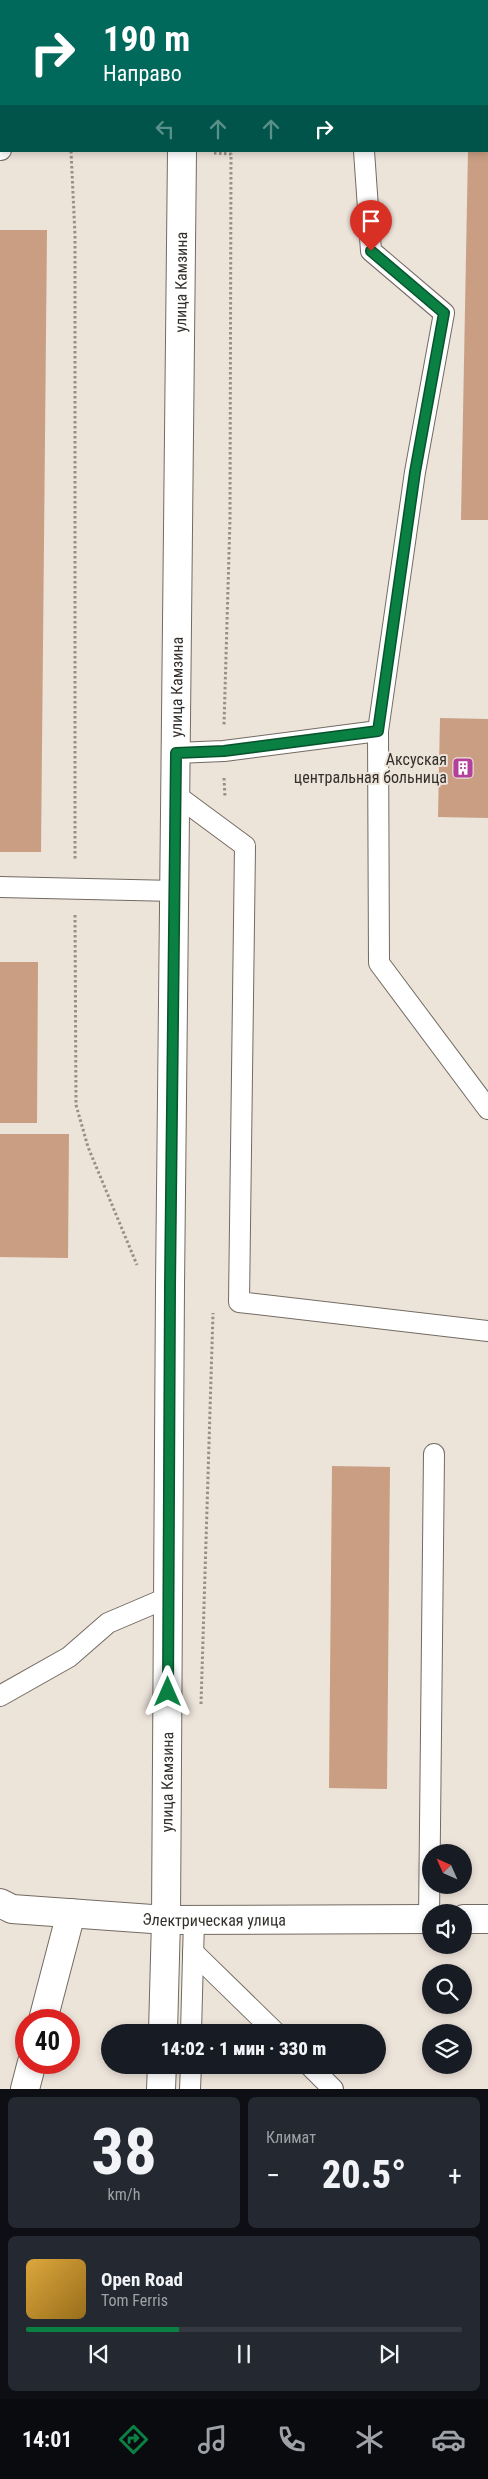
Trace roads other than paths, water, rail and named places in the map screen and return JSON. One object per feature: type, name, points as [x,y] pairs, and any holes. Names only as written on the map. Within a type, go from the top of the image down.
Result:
[{"type":"street","name":"улица Камзина","points":[[163,2024],[166,1920],[170,1286],[182,152]]},
{"type":"street","name":"Электрическая улица","points":[[0,1903],[12,1909],[166,1920],[422,1919]]},
{"type":"street","points":[[46,2009],[71,1914]]},
{"type":"street","points":[[472,1919],[488,1919]]},
{"type":"street","points":[[25,2089],[29,2074]]},
{"type":"street","points":[[161,2089],[162,2074]]},
{"type":"lane","points":[[364,152],[371,251],[444,313],[415,472],[378,731],[379,963],[488,1109]]},
{"type":"lane","points":[[176,753],[224,751],[378,731]]},
{"type":"lane","points":[[176,794],[245,846],[239,1302],[488,1331]]},
{"type":"lane","points":[[0,886],[75,890],[175,891]]},
{"type":"lane","points":[[430,1904],[434,1454]]},
{"type":"lane","points":[[0,1696],[69,1657],[108,1623],[169,1597]]},
{"type":"lane","points":[[191,2024],[194,1920]]},
{"type":"lane","points":[[193,1952],[267,2024]]},
{"type":"lane","points":[[190,2089],[191,2074]]},
{"type":"lane","points":[[317,2074],[333,2089]]},
{"type":"place","name":"Аксуская центральная больница","points":[[463,768]]}]
